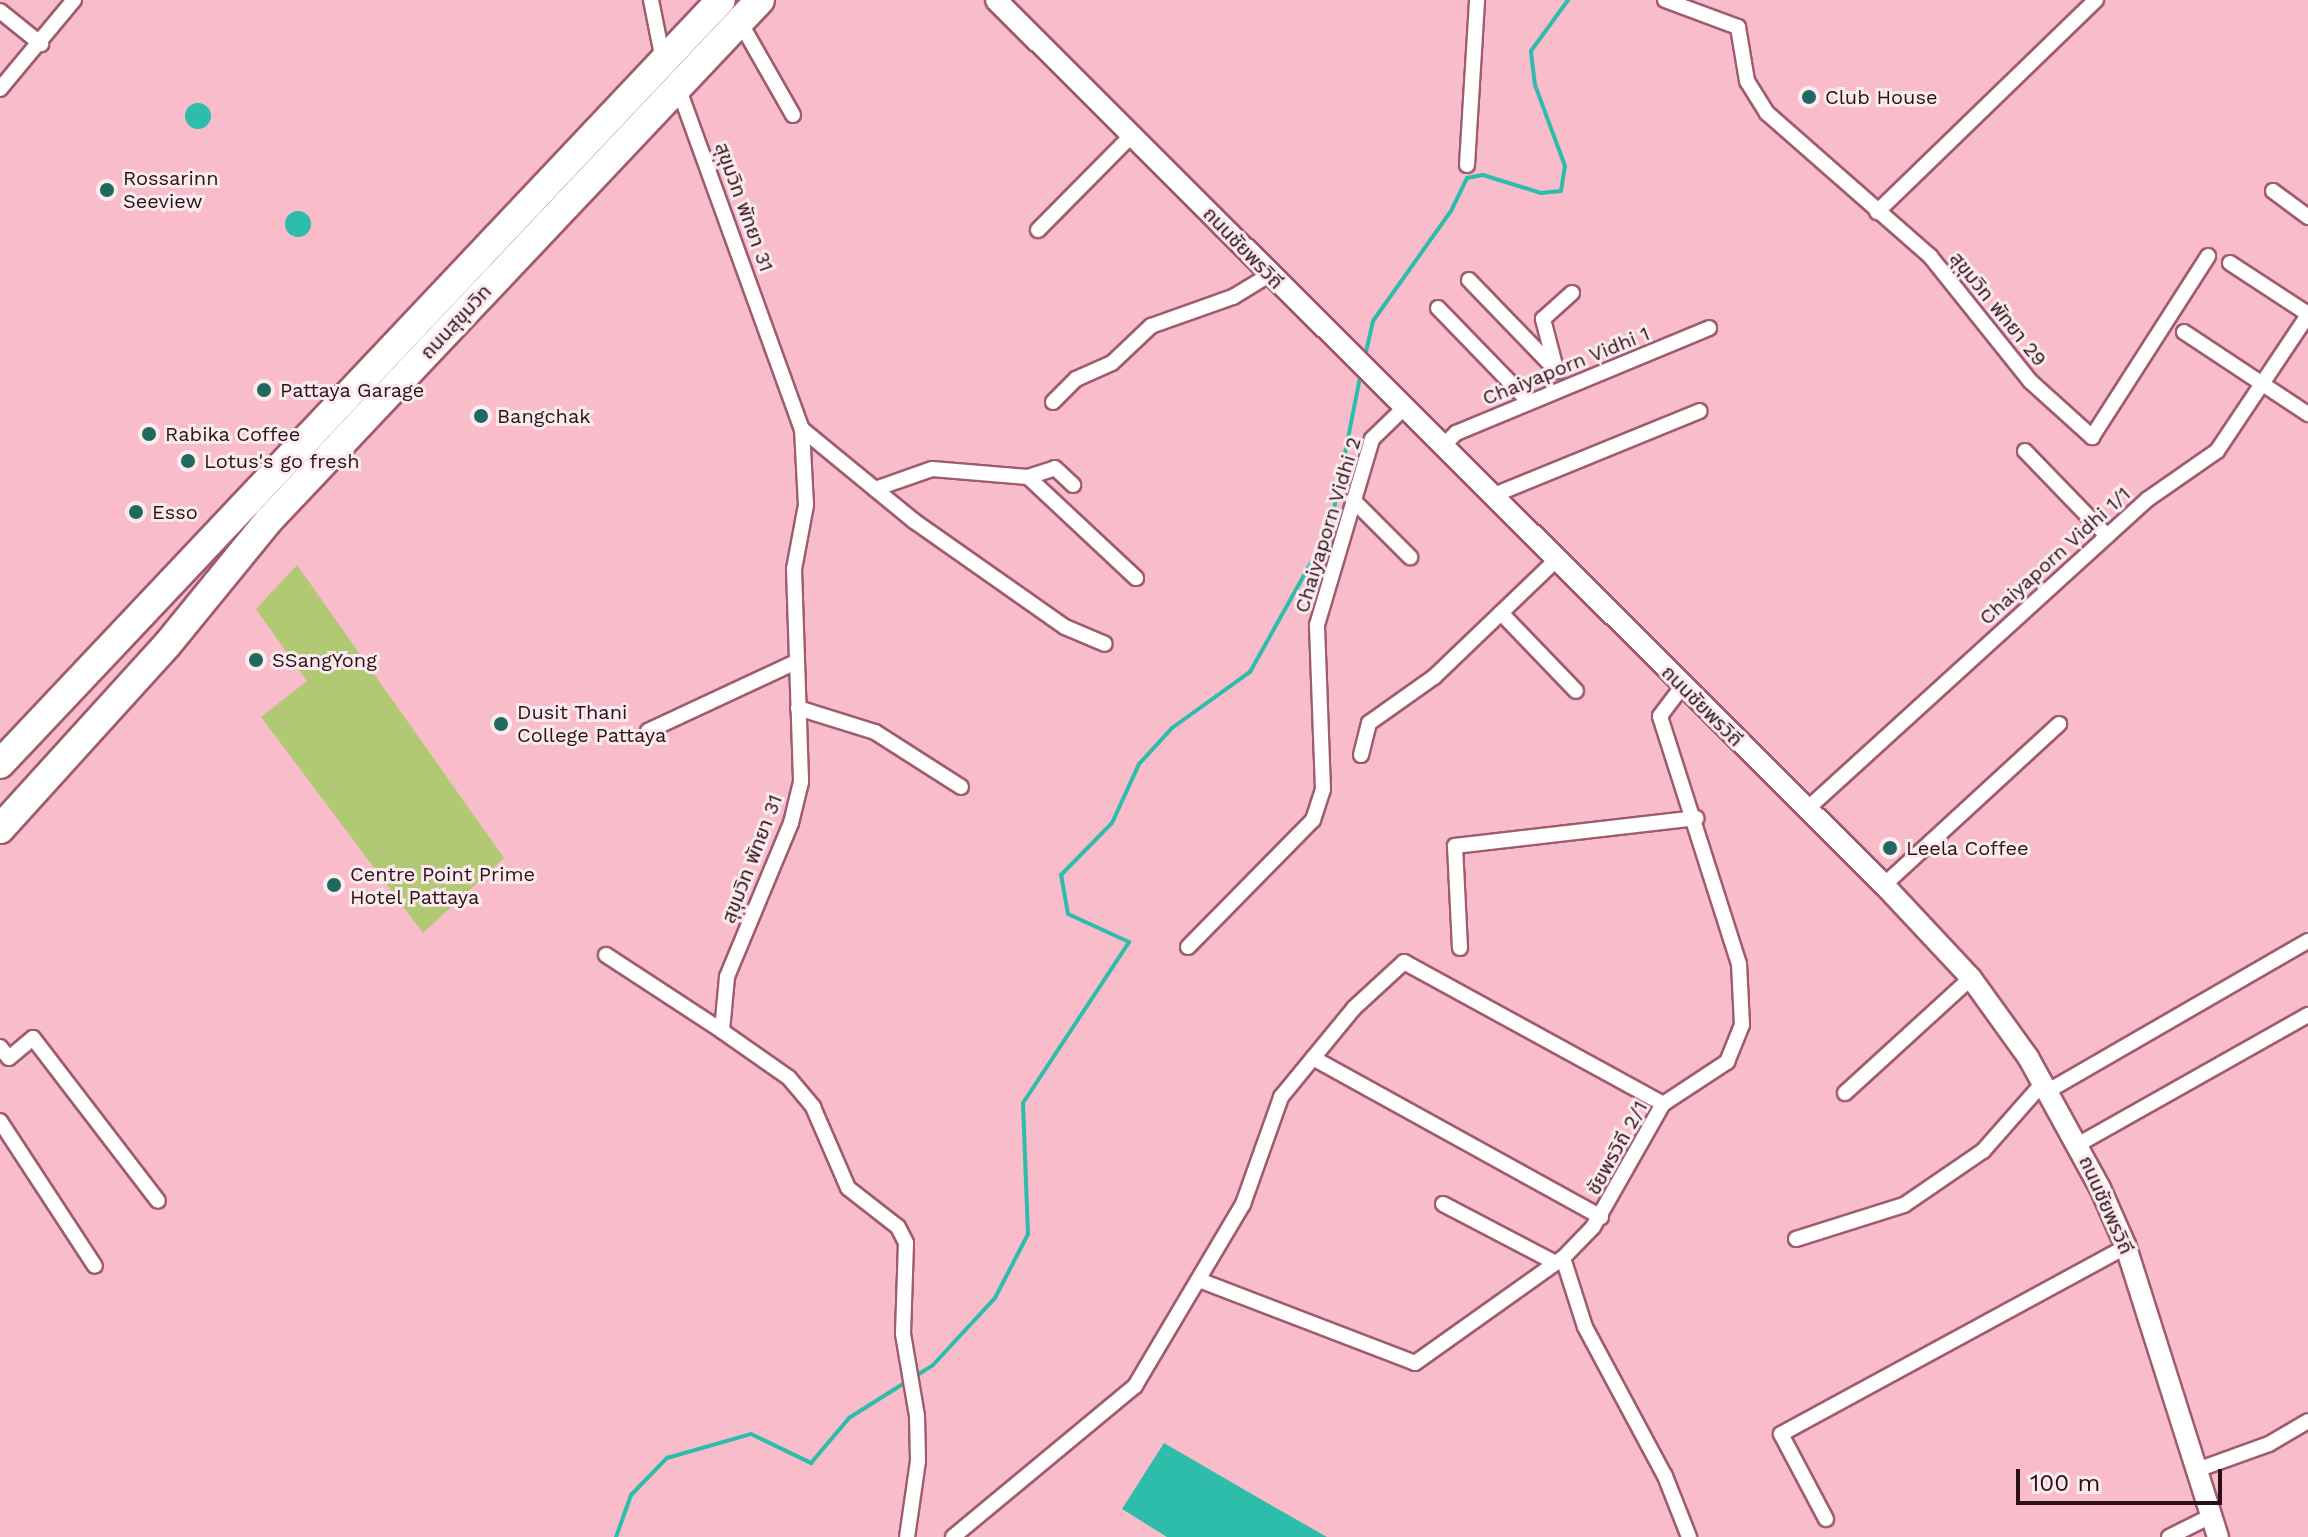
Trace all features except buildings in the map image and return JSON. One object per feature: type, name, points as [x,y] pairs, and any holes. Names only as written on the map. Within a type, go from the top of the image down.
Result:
[{"type":"highway","name":"ถนนสุขุมวิท","points":[[0,764],[721,0]]},
{"type":"highway","name":"ถนนสุขุมวิท","points":[[0,829],[98,723],[269,520],[760,0]]},
{"type":"highway","points":[[67,690],[75,686],[89,693],[98,705],[98,723]]},
{"type":"main road","name":"ถนนชัยพรวิถี","points":[[996,0],[1884,885],[1971,978],[2046,1087],[2079,1144],[2126,1247],[2194,1471],[2218,1537]]},
{"type":"street","points":[[0,89],[41,44],[74,0]]},
{"type":"street","points":[[651,0],[663,60]]},
{"type":"street","points":[[1467,165],[1477,0]]},
{"type":"street","name":"สุขุมวิท พัทยา 29","points":[[1665,0],[1738,27],[1747,81],[1767,113],[1930,256],[2030,381],[2092,437],[2208,256]]},
{"type":"street","points":[[1877,212],[2096,0]]},
{"type":"street","points":[[0,11],[41,44]]},
{"type":"street","points":[[740,22],[793,115]]},
{"type":"street","name":"สุขุมวิท พัทยา 31","points":[[678,87],[802,429],[806,505],[794,569],[801,782],[791,823],[727,977],[722,1031]]},
{"type":"street","points":[[1038,230],[1132,135]]},
{"type":"street","points":[[2273,191],[2308,217]]},
{"type":"street","points":[[2230,263],[2308,314]]},
{"type":"street","points":[[1053,402],[1076,379],[1112,363],[1151,326],[1233,297],[1269,275]]},
{"type":"street","points":[[1469,280],[1557,371]]},
{"type":"street","points":[[1562,389],[1543,319],[1572,293]]},
{"type":"street","points":[[1438,308],[1529,402]]},
{"type":"street","name":"Chaiyaporn Vidhi 1/1","points":[[1806,810],[2148,499],[2217,451],[2308,314]]},
{"type":"street","name":"Chaiyaporn Vidhi 1","points":[[1442,447],[1456,433],[1709,328]]},
{"type":"street","points":[[2184,332],[2308,414]]},
{"type":"street","name":"Chaiyaporn Vidhi 2","points":[[1188,947],[1313,820],[1323,790],[1317,625],[1372,439],[1403,409]]},
{"type":"street","points":[[1494,495],[1700,411]]},
{"type":"street","points":[[802,429],[875,489],[1065,627],[1105,644]]},
{"type":"street","points":[[2025,451],[2107,536]]},
{"type":"street","points":[[875,489],[932,469],[1028,477],[1055,468],[1073,485]]},
{"type":"street","points":[[1028,477],[1136,578]]},
{"type":"street","points":[[1353,500],[1410,557]]},
{"type":"street","points":[[1361,755],[1369,723],[1434,677],[1556,560]]},
{"type":"street","points":[[1501,613],[1576,691]]},
{"type":"street","points":[[648,731],[796,662]]},
{"type":"street","name":"ชัยพรวิถี 2/1","points":[[1199,1280],[1415,1363],[1559,1260],[1601,1217],[1663,1104],[1727,1062],[1742,1025],[1739,964],[1696,818],[1660,716],[1682,687]]},
{"type":"street","points":[[798,708],[875,732],[961,787]]},
{"type":"street","points":[[1884,885],[2059,724]]},
{"type":"street","points":[[1460,948],[1455,846],[1696,818]]},
{"type":"street","points":[[1796,1239],[1904,1205],[1983,1151],[2046,1087],[2308,941]]},
{"type":"street","points":[[606,955],[789,1078],[813,1107],[848,1188],[898,1227],[907,1257],[903,1334],[915,1405],[918,1461],[907,1537]]},
{"type":"street","points":[[953,1537],[1135,1386],[1243,1204],[1281,1097],[1354,1008],[1404,962],[1663,1104]]},
{"type":"street","points":[[1845,1093],[1971,978]]},
{"type":"street","points":[[2079,1144],[2308,1015]]},
{"type":"street","points":[[0,1047],[9,1058],[33,1038],[158,1201]]},
{"type":"street","points":[[1313,1058],[1601,1217]]},
{"type":"street","points":[[0,1121],[95,1266]]},
{"type":"street","points":[[1443,1204],[1559,1260],[1585,1327],[1665,1476],[1689,1537]]},
{"type":"street","points":[[1826,1519],[1781,1434],[2126,1247]]},
{"type":"street","points":[[2194,1471],[2269,1444],[2308,1421]]},
{"type":"street","points":[[2169,1537],[2211,1516]]},
{"type":"shaded area","points":[[198,103],[207,107],[211,116],[207,125],[198,129],[189,125],[185,116],[189,107]]},
{"type":"shaded area","points":[[298,211],[307,215],[311,224],[307,233],[298,237],[289,233],[285,224],[289,215]]},
{"type":"shaded area","points":[[297,565],[504,858],[423,933],[261,717],[307,681],[256,609]]},
{"type":"shaded area","points":[[1164,1443],[1327,1537],[1167,1537],[1122,1509]]},
{"type":"waterway","points":[[1365,356],[1373,321],[1451,211],[1467,178],[1483,175],[1541,193],[1561,191],[1565,166],[1535,85],[1531,51],[1568,0]]},
{"type":"waterway","points":[[914,1377],[933,1365],[995,1298],[1028,1234],[1023,1103],[1129,942],[1068,914],[1061,875],[1112,823],[1139,764],[1172,728],[1250,672],[1330,529],[1361,372]]},
{"type":"waterway","points":[[616,1537],[631,1495],[667,1458],[751,1434],[811,1463],[849,1418],[906,1382]]},
{"type":"place","name":"Club House","points":[[1809,97]]},
{"type":"place","name":"Rossarinn Seeview","points":[[107,190]]},
{"type":"place","name":"Pattaya Garage","points":[[264,390]]},
{"type":"place","name":"Bangchak","points":[[481,416]]},
{"type":"place","name":"Rabika Coffee","points":[[149,434]]},
{"type":"place","name":"Lotus's go fresh","points":[[188,461]]},
{"type":"place","name":"Esso","points":[[136,512]]},
{"type":"place","name":"SSangYong","points":[[256,660]]},
{"type":"place","name":"Dusit Thani College Pattaya","points":[[501,724]]},
{"type":"place","name":"Leela Coffee","points":[[1890,848]]},
{"type":"place","name":"Centre Point Prime Hotel Pattaya","points":[[334,885]]}]
